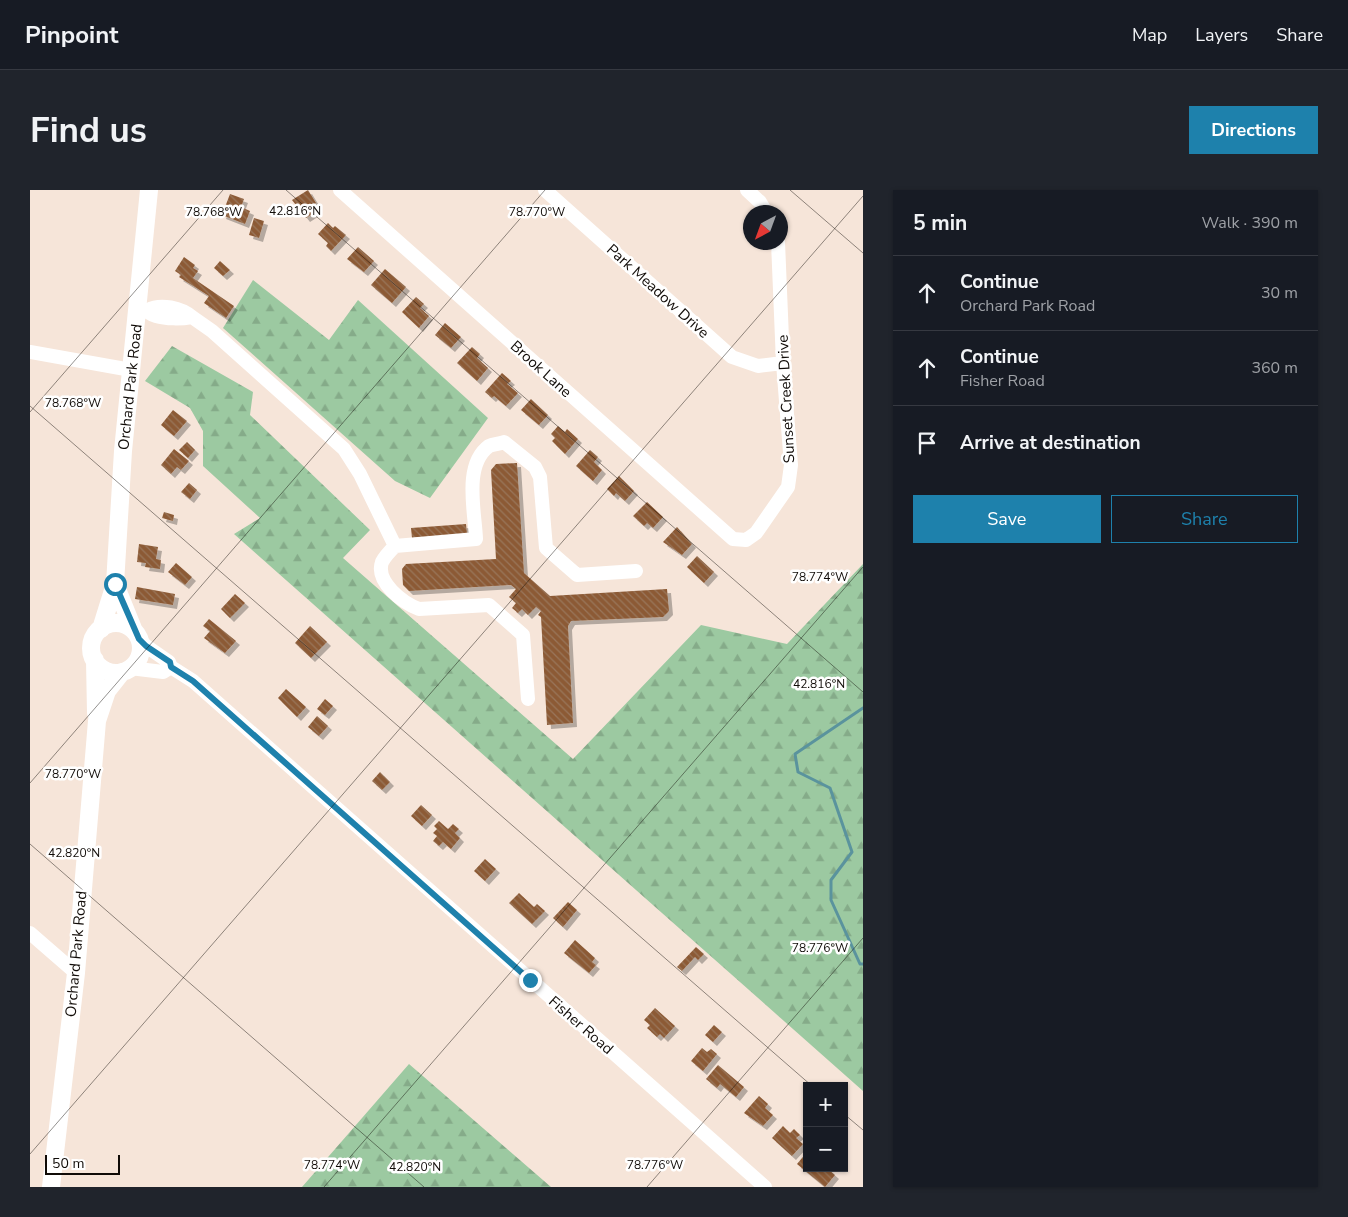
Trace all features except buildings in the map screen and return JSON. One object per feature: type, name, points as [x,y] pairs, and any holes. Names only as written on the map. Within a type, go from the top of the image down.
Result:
[{"type":"main road","name":"Orchard Park Road","points":[[101,628],[115,584],[123,451],[131,370],[143,308],[149,190]]},
{"type":"main road","name":"Orchard Park Road","points":[[115,584],[137,635]]},
{"type":"main road","points":[[116,623],[124,625],[137,635],[141,650],[139,658],[126,670],[104,670],[95,660],[92,642],[101,628],[116,623]]},
{"type":"main road","name":"Orchard Park Road","points":[[51,1187],[76,974],[97,721],[95,660]]},
{"type":"main road","name":"Orchard Park Road","points":[[97,721],[107,691],[126,670]]},
{"type":"street","name":"Brook Lane","points":[[340,190],[733,539],[746,540]]},
{"type":"street","name":"Park Meadow Drive","points":[[544,190],[732,357],[758,366],[783,363]]},
{"type":"street","points":[[747,190],[762,205]]},
{"type":"street","name":"Sunset Creek Drive","points":[[746,540],[756,532],[774,510],[788,487],[791,465],[783,363],[778,250]]},
{"type":"street","points":[[143,308],[154,316],[182,319],[192,317],[212,331],[344,449],[360,474],[395,546]]},
{"type":"street","points":[[30,352],[131,370]]},
{"type":"street","points":[[528,699],[523,635],[489,605],[419,608],[410,606],[390,589],[383,577],[383,561],[395,546],[476,540],[473,478],[476,462],[490,446],[504,442],[535,468],[540,477],[546,548],[577,575],[636,571]]},
{"type":"street","name":"Fisher Road","points":[[137,635],[146,646],[170,662],[171,667],[193,681],[765,1187]]},
{"type":"street","points":[[126,670],[163,672],[171,667]]},
{"type":"street","points":[[30,934],[76,974]]},
{"type":"green space","points":[[253,280],[329,340],[358,300],[488,418],[430,498],[395,481],[223,328]]},
{"type":"green space","points":[[172,346],[253,392],[250,415],[370,530],[343,558],[573,759],[701,625],[787,644],[863,564],[863,1091],[234,534],[260,518],[203,466],[203,431],[190,408],[145,381]]},
{"type":"green space","points":[[409,1064],[551,1187],[302,1187]]},
{"type":"waterway","points":[[863,708],[795,754],[798,772],[830,788],[852,852],[831,880],[831,900],[860,964],[863,964]]},
{"type":"route","points":[[115,584],[134,631],[146,646],[170,662],[171,667],[193,681],[530,980]]}]
